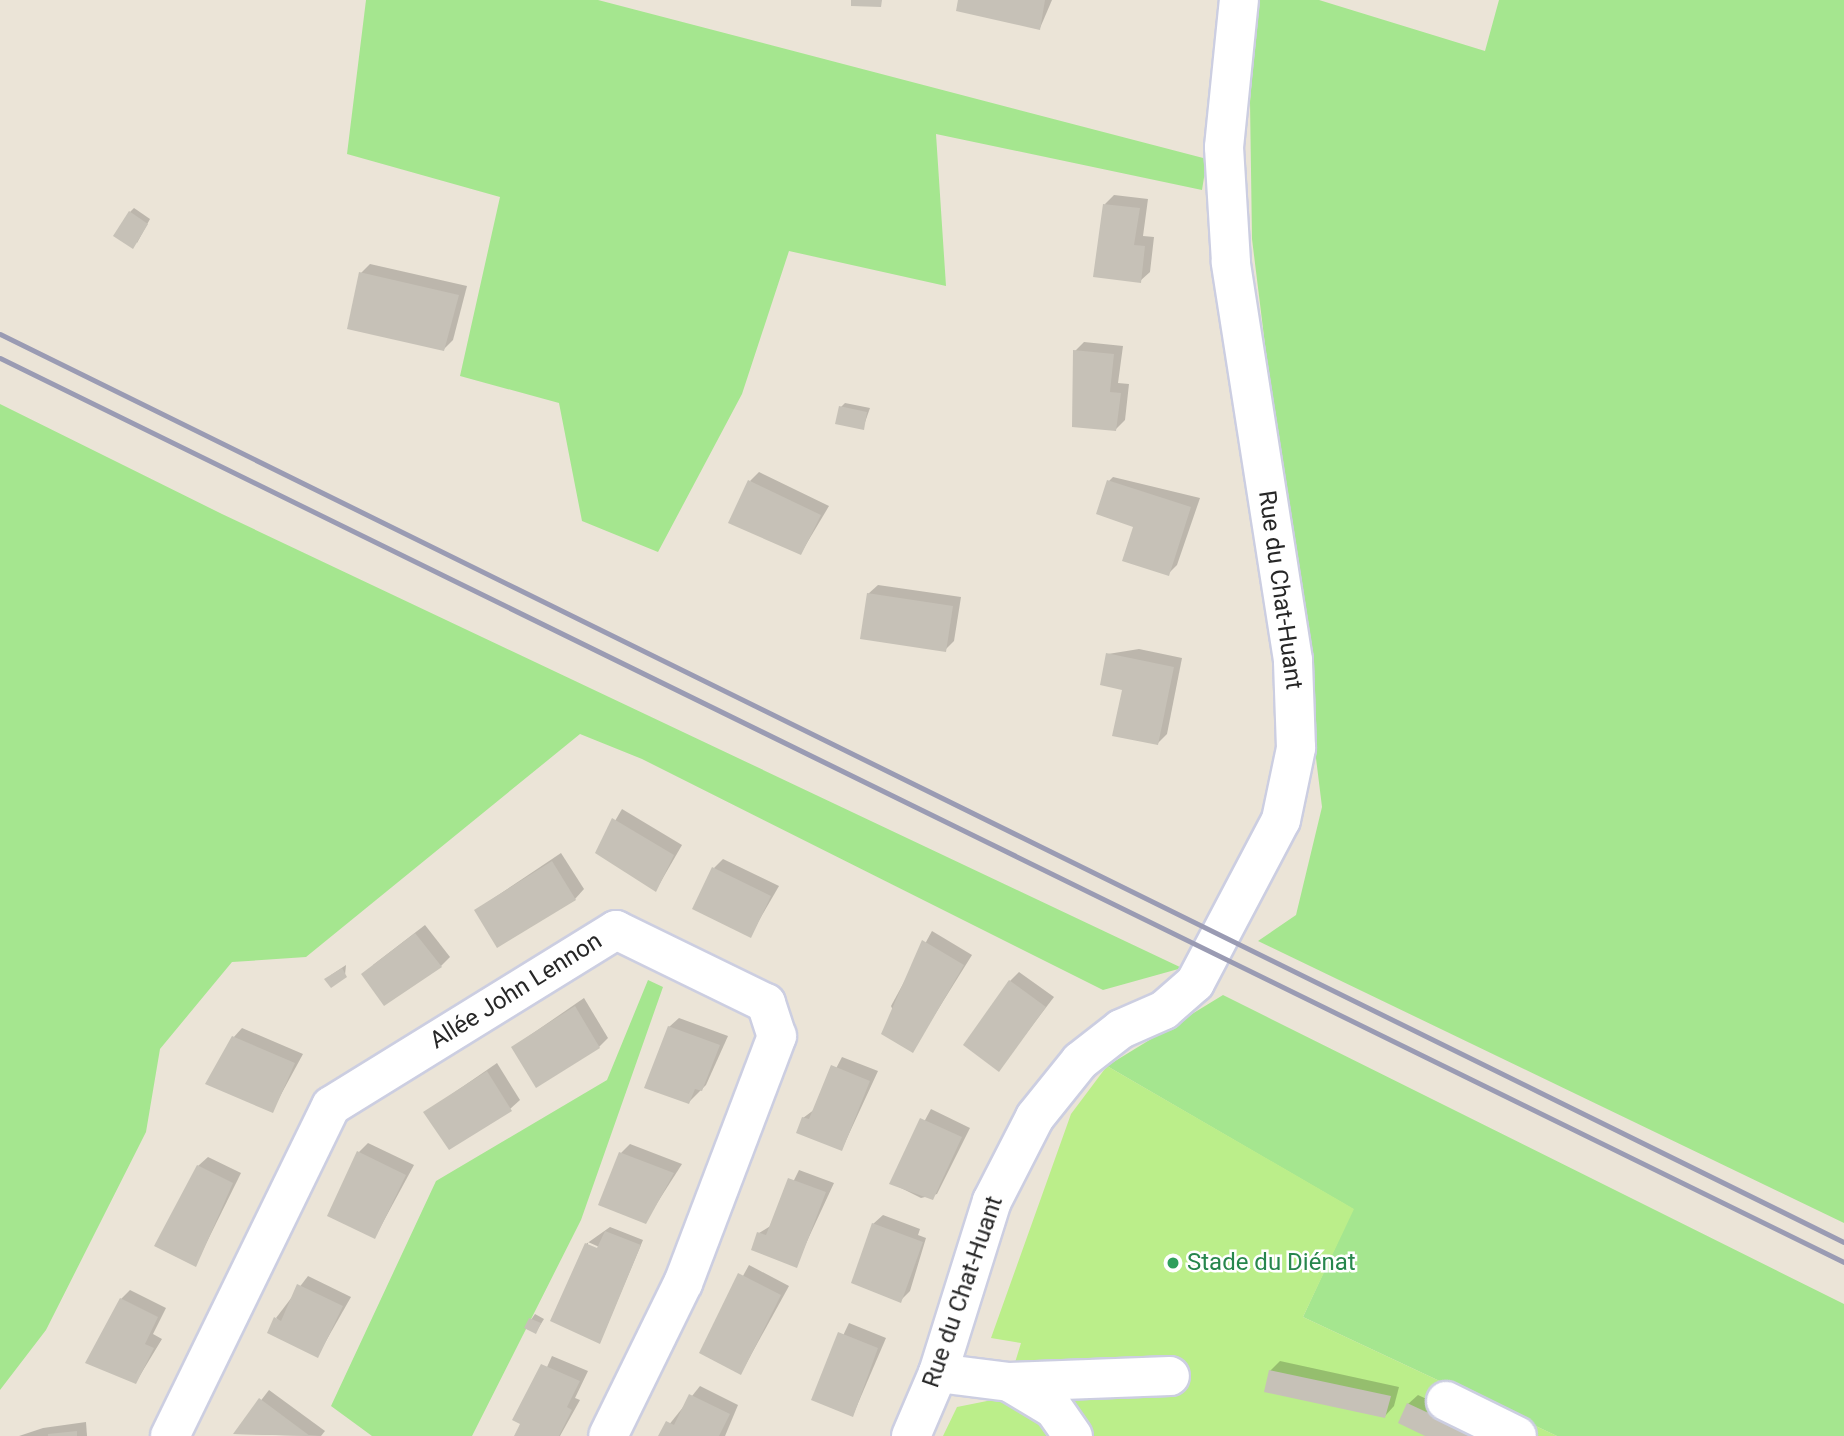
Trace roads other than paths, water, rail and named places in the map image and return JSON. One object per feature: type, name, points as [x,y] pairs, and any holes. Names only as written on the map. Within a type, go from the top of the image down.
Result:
[{"type":"street","name":"Rue du Chat-Huant","points":[[911,1436],[938,1373],[992,1201],[1035,1117],[1080,1061],[1121,1029],[1164,1010],[1195,983],[1280,820],[1296,748],[1293,660],[1231,262],[1224,147],[1239,0]]},
{"type":"street","name":"Allée John Lennon","points":[[170,1436],[331,1106],[616,930],[766,1003],[777,1036],[683,1283],[608,1436]]},
{"type":"street","points":[[938,1373],[1009,1382],[1170,1376]]},
{"type":"street","points":[[1009,1382],[1054,1409],[1073,1436]]},
{"type":"street","points":[[1446,1401],[1517,1436]]},
{"type":"railway","points":[[0,334],[1844,1242]]},
{"type":"railway","points":[[0,358],[1844,1262]]},
{"type":"place","name":"Stade du Diénat","points":[[1173,1263]]}]
